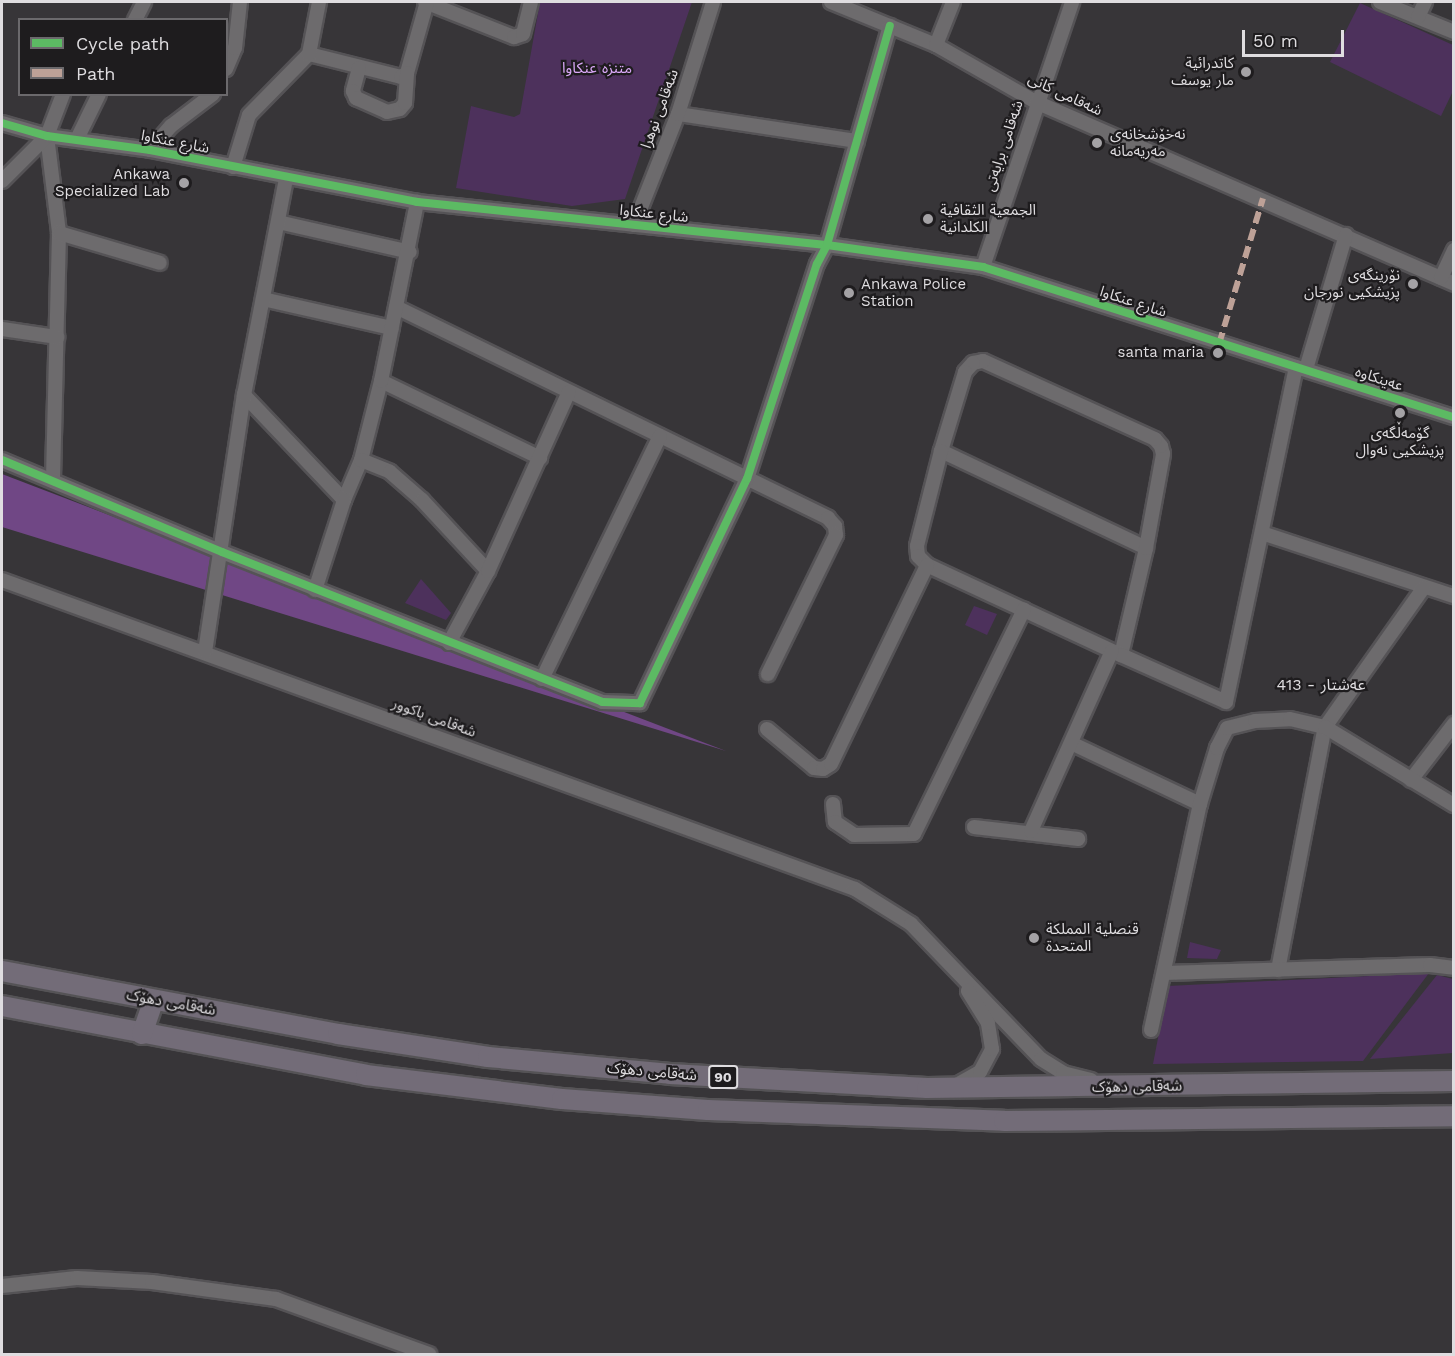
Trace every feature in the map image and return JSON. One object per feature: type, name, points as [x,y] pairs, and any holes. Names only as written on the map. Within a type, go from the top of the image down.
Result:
[{"type":"highway","name":"شەقامی دهۆک","points":[[2,971],[154,1000],[488,1057],[670,1074],[927,1088],[1132,1088],[1454,1082]]},
{"type":"highway","points":[[142,1034],[154,1000]]},
{"type":"highway","name":"90","points":[[2,1006],[366,1075],[562,1099],[720,1111],[1004,1121],[1454,1116]]},
{"type":"street","points":[[136,18],[144,2]]},
{"type":"street","points":[[228,64],[235,48],[240,2]]},
{"type":"street","points":[[233,167],[249,115],[309,54],[319,2]]},
{"type":"street","points":[[359,68],[353,91],[356,98],[387,112],[400,109],[405,103],[407,73],[426,2],[514,37],[523,34],[531,2]]},
{"type":"street","name":"شەقامی نوهرا","points":[[634,225],[678,114],[713,2]]},
{"type":"street","name":"شەقامی کانی","points":[[831,2],[848,5],[936,45],[1036,102],[1447,281]]},
{"type":"street","points":[[936,45],[953,2]]},
{"type":"street","name":"شەقامی برایەتی","points":[[983,267],[1036,102],[1072,2]]},
{"type":"street","points":[[1380,2],[1454,32]]},
{"type":"street","points":[[1418,17],[1425,2]]},
{"type":"street","points":[[2,460],[315,590],[602,702],[640,703],[747,479],[817,264],[827,245],[890,26]]},
{"type":"street","points":[[309,54],[395,78],[407,73]]},
{"type":"street","points":[[2,181],[47,136],[62,96]]},
{"type":"street","points":[[77,139],[98,96]]},
{"type":"street","points":[[150,150],[171,126],[210,96]]},
{"type":"street","points":[[678,114],[857,141]]},
{"type":"street","name":"شارع عنكاوا","points":[[2,123],[47,136],[150,150],[417,202],[827,245],[983,267],[1301,368]]},
{"type":"street","points":[[47,136],[59,233],[55,283],[57,337],[53,482]]},
{"type":"street","points":[[205,652],[222,552],[244,395],[286,178]]},
{"type":"street","points":[[315,590],[344,500],[361,460],[410,252],[417,202]]},
{"type":"street","points":[[278,222],[410,252]]},
{"type":"street","points":[[59,233],[160,263]]},
{"type":"street","points":[[1031,831],[1071,743],[1116,653],[1146,548],[1163,454],[1155,439],[982,361],[973,363],[965,372],[940,451],[917,546],[918,556],[927,565],[1116,653],[1226,702],[1262,533],[1301,368],[1346,236]]},
{"type":"street","points":[[1447,281],[1454,250]]},
{"type":"street","points":[[263,300],[392,328]]},
{"type":"street","points":[[396,307],[828,518],[835,526],[836,535],[768,674]]},
{"type":"street","points":[[2,329],[57,337]]},
{"type":"street","name":"عەینکاوە","points":[[1301,368],[1454,417]]},
{"type":"street","points":[[381,381],[540,458]]},
{"type":"street","points":[[448,643],[488,571],[569,392]]},
{"type":"street","points":[[244,395],[344,500]]},
{"type":"street","points":[[542,679],[660,436]]},
{"type":"street","points":[[940,451],[1146,548]]},
{"type":"street","points":[[361,460],[390,472],[422,500],[488,571]]},
{"type":"street","points":[[1262,533],[1454,596]]},
{"type":"street","points":[[768,729],[814,768],[823,769],[831,764],[927,565]]},
{"type":"street","name":"شەقامی باکوور","points":[[2,580],[855,889],[910,924],[953,966]]},
{"type":"street","points":[[1278,970],[1325,727],[1424,587]]},
{"type":"street","points":[[833,804],[835,822],[854,835],[914,834],[1024,609]]},
{"type":"street","points":[[1151,1030],[1200,804],[1217,748],[1227,728],[1255,721],[1290,719],[1325,727],[1454,805]]},
{"type":"street","points":[[1411,780],[1454,724]]},
{"type":"street","points":[[1071,743],[1200,804]]},
{"type":"street","points":[[974,827],[1031,831],[1078,839]]},
{"type":"street","points":[[1164,973],[1430,965],[1454,968]]},
{"type":"street","points":[[927,1088],[972,1078],[987,1064],[992,1049],[988,1023],[953,966]]},
{"type":"street","points":[[953,966],[1052,1067],[1075,1077],[1132,1088]]},
{"type":"street","points":[[2,1286],[77,1278],[152,1282],[276,1299],[429,1354]]},
{"type":"green space","name":"متنزه عنكاوا","points":[[540,2],[692,2],[625,199],[572,206],[456,188],[471,106],[514,117],[520,114]]},
{"type":"green space","points":[[1360,3],[1453,45],[1453,91],[1441,116],[1330,62]]},
{"type":"green space","points":[[421,579],[451,613],[446,620],[405,603]]},
{"type":"green space","points":[[974,606],[997,614],[987,635],[965,625]]},
{"type":"green space","points":[[1190,942],[1221,950],[1217,959],[1187,958]]},
{"type":"green space","points":[[1429,973],[1363,1061],[1153,1064],[1168,986]]},
{"type":"green space","points":[[1437,975],[1453,979],[1453,1053],[1370,1059]]},
{"type":"shaded area","points":[[2,474],[726,751],[2,527]]},
{"type":"marked path","points":[[1219,344],[1263,198]]},
{"type":"cycle path","points":[[2,460],[222,552],[602,702],[640,703],[747,479],[817,264],[827,245],[890,26]]},
{"type":"cycle path","points":[[2,123],[47,136],[150,150],[417,202],[827,245],[983,267],[1454,417]]},
{"type":"place","name":"كاتدرائية مار يوسف","points":[[1246,72]]},
{"type":"place","name":"نەخۆشخانەی مەریەمانە","points":[[1097,143]]},
{"type":"place","name":"Ankawa Specialized Lab","points":[[184,183]]},
{"type":"place","name":"الجمعية الثقافية الكلدانية","points":[[928,219]]},
{"type":"place","name":"نۆرینگەی پزیشکیی نورجان","points":[[1413,284]]},
{"type":"place","name":"Ankawa Police Station","points":[[849,293]]},
{"type":"place","name":"santa maria","points":[[1218,353]]},
{"type":"place","name":"گۆمەڵگەی پزیشکیی نەوال","points":[[1400,413]]},
{"type":"place","name":"قنصلية المملكة المتحدة","points":[[1034,938]]},
{"type":"district","name":"عه‌شتار - 413","points":[[1321,685]]}]
